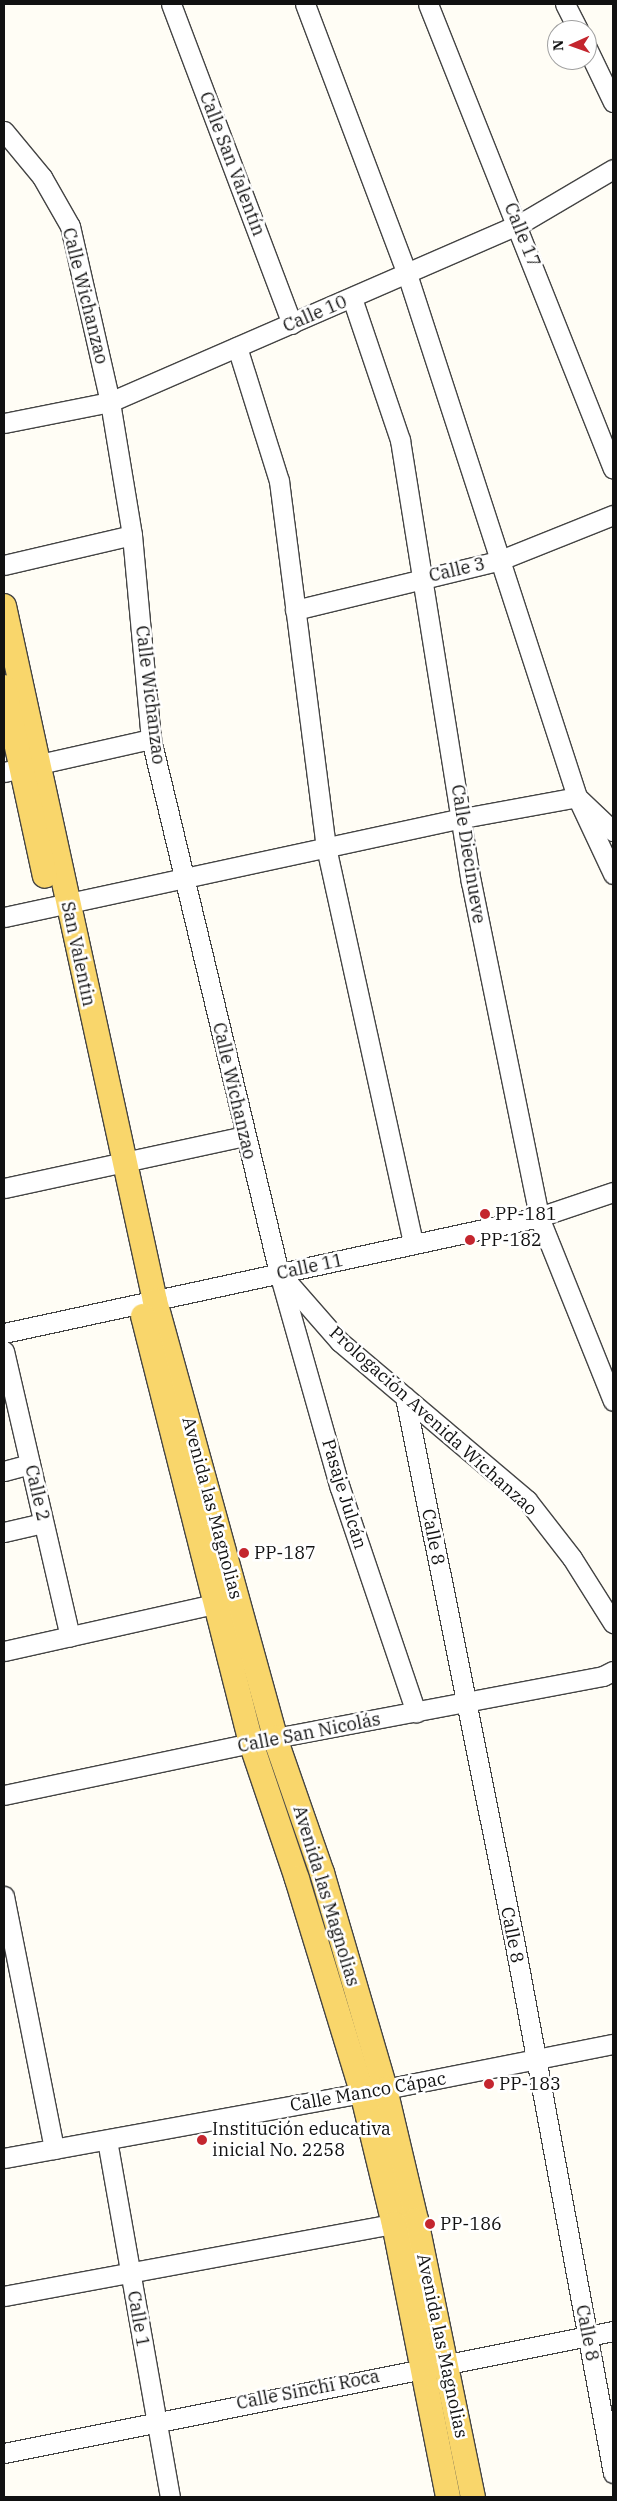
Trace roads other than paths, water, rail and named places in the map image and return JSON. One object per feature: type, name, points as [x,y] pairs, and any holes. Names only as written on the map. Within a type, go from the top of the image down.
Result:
[{"type":"main road","name":"San Valentin","points":[[4,606],[21,768]]},
{"type":"main road","name":"San Valentin","points":[[4,687],[21,768],[60,905],[148,1302]]},
{"type":"main road","name":"Avenida las Magnolias","points":[[148,1302],[214,1604],[251,1744],[374,2091],[394,2224],[448,2497]]},
{"type":"main road","name":"Avenida las Magnolias","points":[[148,1302],[275,1738],[322,1873],[374,2091],[446,2363],[473,2497]]},
{"type":"street","name":"Calle San Valentín","points":[[171,4],[292,324]]},
{"type":"street","points":[[305,4],[407,274],[498,561],[577,797],[613,874]]},
{"type":"street","name":"Calle 17","points":[[428,4],[518,225],[613,468]]},
{"type":"street","points":[[565,4],[573,20]]},
{"type":"street","points":[[597,69],[613,102]]},
{"type":"street","name":"Calle Wichanzao","points":[[4,131],[42,177],[70,226],[110,402],[132,535],[151,739],[244,1136],[279,1273]]},
{"type":"street","name":"Calle 10","points":[[4,423],[110,402],[518,225],[613,169]]},
{"type":"street","name":"Calle Diecinueve","points":[[352,298],[400,440],[463,818],[471,882],[539,1217],[613,1401]]},
{"type":"street","points":[[237,347],[279,480],[326,847],[413,1244]]},
{"type":"street","name":"Calle 3","points":[[295,610],[498,561],[613,515]]},
{"type":"street","points":[[4,565],[132,535]]},
{"type":"street","points":[[21,768],[151,739]]},
{"type":"street","points":[[4,917],[463,818],[577,797]]},
{"type":"street","points":[[577,797],[613,831]]},
{"type":"street","points":[[4,1188],[244,1136]]},
{"type":"street","name":"Calle 11","points":[[4,1334],[539,1217],[613,1192]]},
{"type":"street","name":"Prologación Avenida Wichanzao","points":[[279,1273],[340,1342],[527,1500],[572,1558],[613,1623]]},
{"type":"street","name":"Pasaje Julcán","points":[[279,1273],[340,1488],[416,1712]]},
{"type":"street","name":"Calle 2","points":[[4,1351],[70,1636]]},
{"type":"street","name":"Calle 8","points":[[405,1397],[515,1945],[534,2061],[613,2473]]},
{"type":"street","points":[[4,1471],[30,1464]]},
{"type":"street","points":[[4,1532],[43,1523]]},
{"type":"street","points":[[4,1651],[214,1604]]},
{"type":"street","name":"Calle San Nicolás","points":[[4,1795],[275,1738],[603,1676],[613,1671]]},
{"type":"street","points":[[4,1896],[54,2149]]},
{"type":"street","name":"Calle Manco Cápac","points":[[4,2158],[374,2091],[613,2044]]},
{"type":"street","name":"Calle 1","points":[[107,2140],[155,2421],[170,2497]]},
{"type":"street","points":[[4,2296],[394,2224]]},
{"type":"street","name":"Calle Sinchi Roca","points":[[4,2453],[155,2421],[613,2331]]},
{"type":"place","name":"PP-181","points":[[485,1214]]},
{"type":"place","name":"PP-182","points":[[470,1240]]},
{"type":"place","name":"PP-187","points":[[244,1553]]},
{"type":"place","name":"PP-183","points":[[489,2084]]},
{"type":"place","name":"Institución educativa inicial No. 2258","points":[[202,2140]]},
{"type":"place","name":"PP-186","points":[[430,2224]]}]
